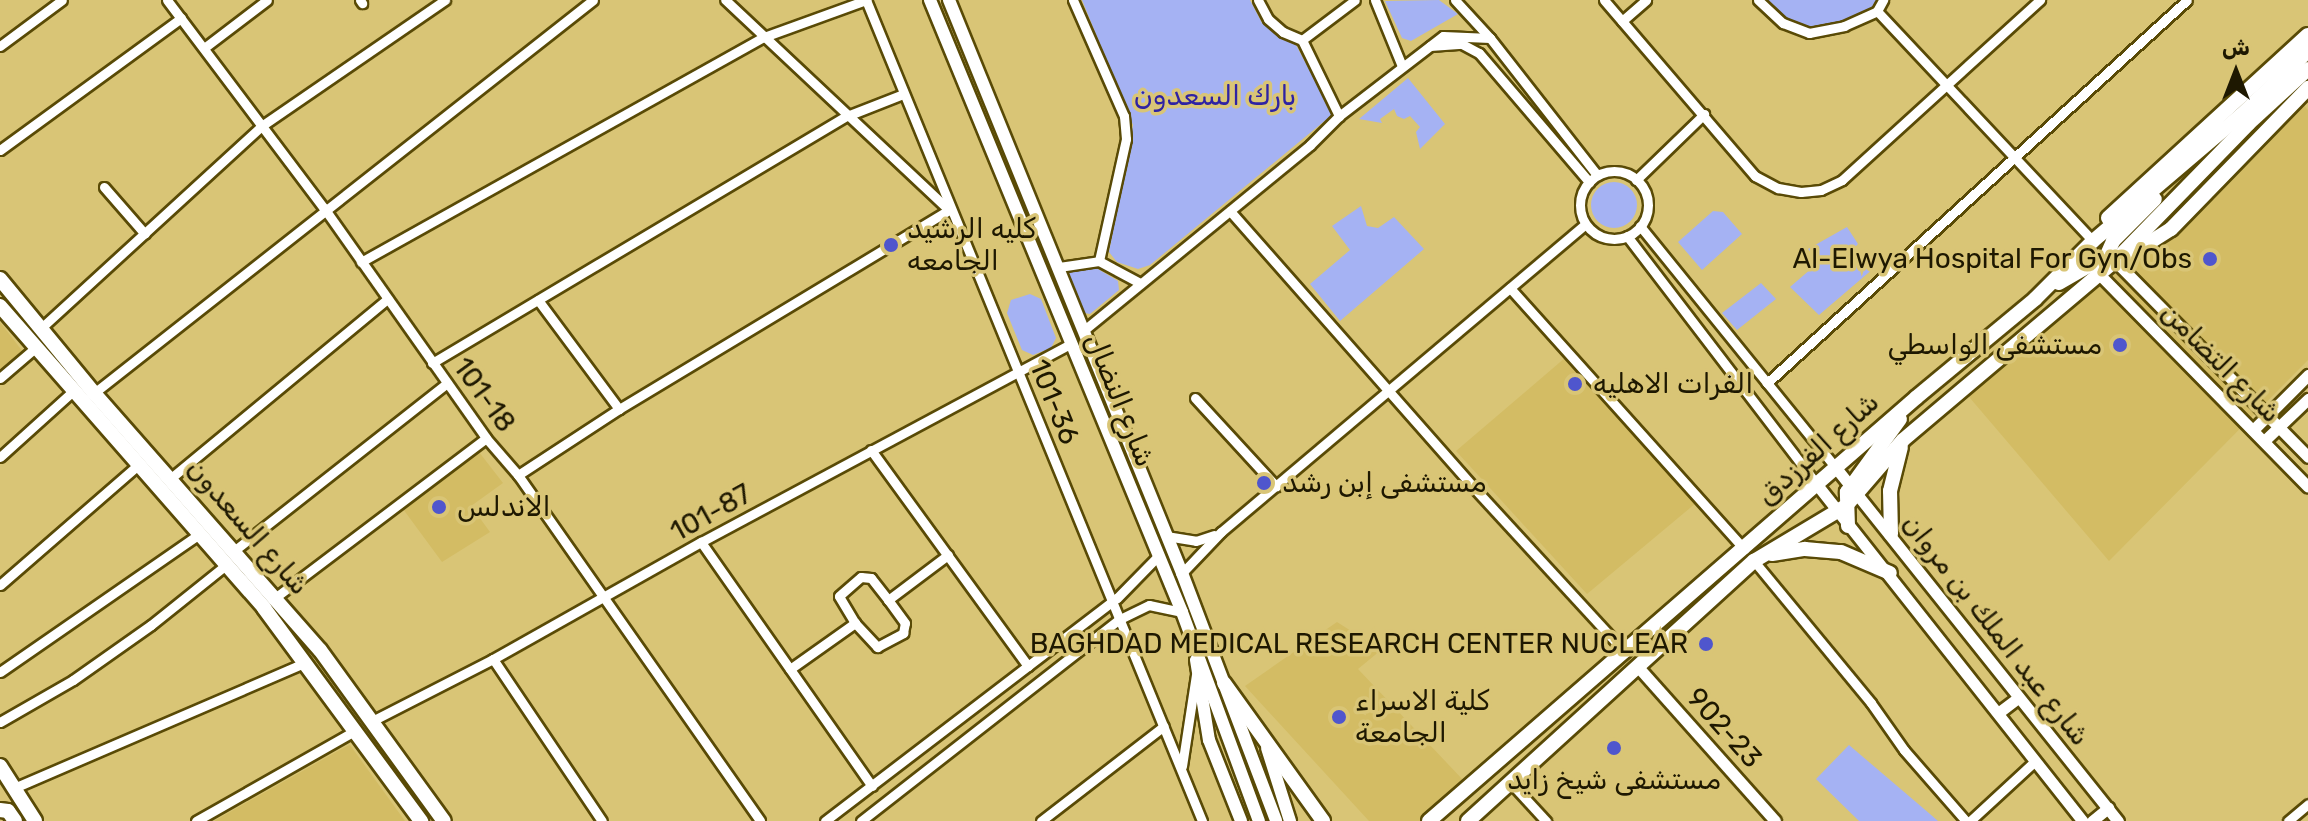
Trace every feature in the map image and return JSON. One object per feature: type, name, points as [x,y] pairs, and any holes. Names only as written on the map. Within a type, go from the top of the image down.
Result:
[{"type":"main road","name":"شارع النضال","points":[[930,0],[1182,612],[1258,818]]},
{"type":"main road","name":"شارع النضال","points":[[949,0],[1182,573],[1276,821]]},
{"type":"main road","points":[[2095,240],[2117,208],[2308,35]]},
{"type":"main road","points":[[2245,119],[2308,51]]},
{"type":"main road","points":[[2245,119],[2308,69]]},
{"type":"main road","points":[[2035,299],[2073,274],[2106,266],[2171,229],[2308,88]]},
{"type":"main road","name":"شارع الفرزدق","points":[[1468,821],[1638,667],[1753,555],[1836,468],[2035,299],[2095,240],[2245,119]]},
{"type":"main road","name":"شارع الفرزدق","points":[[1429,821],[1625,652],[1753,555],[1841,509],[1855,489],[1903,440],[2106,266],[2245,119]]},
{"type":"main road","name":"شارع السعدون","points":[[0,279],[94,393],[276,597],[444,821]]},
{"type":"main road","name":"شارع السعدون","points":[[0,306],[226,565],[306,662],[421,821]]},
{"type":"main road","points":[[1855,489],[1917,397]]},
{"type":"main road","points":[[1891,534],[1890,491],[1903,440]]},
{"type":"main road","points":[[1841,509],[1848,526]]},
{"type":"main road","points":[[1753,555],[1821,549],[1862,559],[1890,573]]},
{"type":"main road","points":[[1196,653],[1196,675],[1209,740],[1241,821],[1258,818]]},
{"type":"main road","points":[[1224,683],[1323,821]]},
{"type":"main road","points":[[1264,739],[1290,821]]},
{"type":"main road","points":[[0,766],[35,821]]},
{"type":"main road","points":[[0,810],[6,809],[15,821]]},
{"type":"street","points":[[0,46],[62,0]]},
{"type":"street","name":"101-18","points":[[167,0],[324,208],[486,438],[518,475],[760,821]]},
{"type":"street","points":[[204,48],[267,0]]},
{"type":"street","points":[[40,329],[263,125],[445,0]]},
{"type":"street","points":[[94,393],[324,208],[593,0]]},
{"type":"street","points":[[518,475],[619,409],[949,210],[725,0]]},
{"type":"street","points":[[361,262],[764,37],[866,0]]},
{"type":"street","name":"101-36","points":[[866,0],[949,210],[1202,821]]},
{"type":"street","points":[[1073,0],[1124,116],[1126,139],[1099,261]]},
{"type":"street","points":[[1258,0],[1268,19],[1302,40],[1339,116]]},
{"type":"street","points":[[1302,40],[1355,0]]},
{"type":"street","points":[[1375,0],[1402,66]]},
{"type":"street","points":[[1455,0],[1490,38],[1593,178]]},
{"type":"street","points":[[1604,0],[1755,176],[1778,188],[1801,192],[1821,190],[1842,180],[2040,0]]},
{"type":"street","points":[[1622,21],[1646,0]]},
{"type":"street","points":[[1758,0],[1783,23],[1809,33],[1844,26],[1877,11],[1883,0]]},
{"type":"street","points":[[1767,383],[2187,0]]},
{"type":"street","points":[[1877,11],[2095,240]]},
{"type":"street","points":[[0,150],[181,18]]},
{"type":"street","points":[[1083,331],[1310,145],[1339,116],[1443,36],[1490,38]]},
{"type":"street","points":[[1430,46],[1462,44],[1479,53],[1593,178]]},
{"type":"street","points":[[432,363],[847,116],[903,94]]},
{"type":"street","points":[[1636,180],[1704,114]]},
{"type":"street","points":[[1618,171],[1636,180],[1647,197],[1645,217],[1640,226],[1627,236],[1611,239],[1596,234],[1585,224],[1580,202],[1593,178],[1618,171]]},
{"type":"street","points":[[104,187],[145,234]]},
{"type":"street","points":[[1230,211],[1475,489],[1625,652]]},
{"type":"street","points":[[1182,573],[1221,532],[1585,224]]},
{"type":"street","points":[[1640,226],[1836,468]]},
{"type":"street","points":[[1627,236],[1818,486],[1841,509]]},
{"type":"street","points":[[1059,267],[1099,261],[1140,283]]},
{"type":"street","name":"شارع التضامن","points":[[2106,266],[2268,415],[2308,457]]},
{"type":"street","name":"شارع التضامن","points":[[2106,266],[2308,487]]},
{"type":"street","points":[[1510,288],[1753,555],[1871,703],[1904,750],[1968,821],[2035,761]]},
{"type":"street","points":[[171,478],[387,299]]},
{"type":"street","points":[[538,300],[619,409]]},
{"type":"street","name":"101-87","points":[[372,721],[493,659],[701,542],[1071,344]]},
{"type":"street","points":[[0,378],[35,348]]},
{"type":"street","points":[[2253,430],[2308,375]]},
{"type":"street","points":[[235,550],[447,383]]},
{"type":"street","points":[[0,457],[72,392]]},
{"type":"street","points":[[1195,398],[1276,486]]},
{"type":"street","points":[[2264,441],[2308,399]]},
{"type":"street","points":[[276,597],[486,438]]},
{"type":"street","points":[[871,450],[1028,666]]},
{"type":"street","points":[[0,585],[137,466]]},
{"type":"street","name":"شارع عبد الملك بن مروان","points":[[1836,468],[2118,821]]},
{"type":"street","name":"شارع عبد الملك بن مروان","points":[[1848,526],[1890,573],[2083,821]]},
{"type":"street","points":[[1166,536],[1196,541],[1221,532]]},
{"type":"street","points":[[0,672],[199,534]]},
{"type":"street","points":[[701,542],[872,786]]},
{"type":"street","points":[[888,600],[948,555]]},
{"type":"street","points":[[825,821],[1112,601],[1158,556]]},
{"type":"street","points":[[0,722],[86,671],[226,565]]},
{"type":"street","points":[[861,577],[871,578],[905,623],[903,633],[877,647],[855,623],[839,596],[861,577]]},
{"type":"street","points":[[861,821],[1120,619],[1149,605],[1182,612]]},
{"type":"street","points":[[790,669],[855,623]]},
{"type":"street","points":[[493,659],[602,821]]},
{"type":"street","points":[[14,788],[306,662]]},
{"type":"street","name":"902-23","points":[[1638,667],[1775,821]]},
{"type":"street","points":[[1182,772],[1196,675]]},
{"type":"street","points":[[1998,713],[2018,698]]},
{"type":"street","points":[[1041,821],[1164,726]]},
{"type":"street","points":[[196,821],[356,730]]},
{"type":"street","points":[[1511,783],[1546,821]]},
{"type":"street","points":[[2288,821],[2308,804]]},
{"type":"street","points":[[2092,821],[2108,808]]},
{"type":"shaded area","points":[[2301,102],[2308,110],[2308,360],[2109,561],[1964,391],[2101,284]]},
{"type":"shaded area","points":[[0,322],[23,352],[0,373]]},
{"type":"shaded area","points":[[1566,357],[1696,503],[1587,594],[1456,451]]},
{"type":"shaded area","name":"الاندلس","points":[[479,452],[503,483],[471,506],[490,532],[442,562],[403,509]]},
{"type":"shaded area","name":"كلية الاسراء الجامعة","points":[[1337,622],[1381,650],[1358,669],[1464,781],[1420,821],[1369,821],[1245,686]]},
{"type":"shaded area","points":[[350,745],[405,821],[214,821],[345,747]]},
{"type":"green space","name":"بارك السعدون","points":[[1082,0],[1250,0],[1262,23],[1296,45],[1333,114],[1150,265],[1138,269],[1117,262],[1109,252],[1133,125]]},
{"type":"green space","points":[[1439,0],[1458,14],[1411,41],[1402,38],[1385,1]]},
{"type":"green space","points":[[1758,0],[1883,0],[1877,11],[1813,37]]},
{"type":"green space","points":[[1408,78],[1445,124],[1420,149],[1416,132],[1420,127],[1410,116],[1404,119],[1397,116],[1394,109],[1380,119],[1382,123],[1359,119]]},
{"type":"green space","points":[[1614,182],[1630,189],[1637,205],[1630,221],[1614,228],[1598,221],[1591,205],[1598,189]]},
{"type":"green space","points":[[1361,206],[1367,226],[1378,228],[1394,217],[1424,249],[1340,321],[1310,284],[1350,250],[1332,226]]},
{"type":"green space","points":[[1713,211],[1723,212],[1742,234],[1702,270],[1678,242]]},
{"type":"green space","points":[[1847,227],[1858,244],[1852,250],[1866,266],[1872,265],[1874,268],[1819,315],[1790,287],[1819,262],[1808,249]]},
{"type":"green space","points":[[1098,269],[1118,281],[1119,290],[1090,314],[1084,313],[1066,271]]},
{"type":"green space","points":[[1761,283],[1776,299],[1737,330],[1722,313]]},
{"type":"green space","points":[[1030,294],[1041,299],[1056,338],[1051,348],[1033,355],[1022,350],[1007,313],[1011,300]]},
{"type":"green space","points":[[1849,745],[1938,821],[1859,821],[1816,779]]},
{"type":"place","name":"كليه الرشيد الجامعه","points":[[891,245]]},
{"type":"place","name":"Al-Elwya Hospital For Gyn/Obs","points":[[2210,259]]},
{"type":"place","name":"مستشفى الواسطي","points":[[2120,345]]},
{"type":"place","name":"الفرات الاهليه","points":[[1575,384]]},
{"type":"place","name":"مستشفى إبن رشد","points":[[1264,483]]},
{"type":"place","name":"الاندلس","points":[[439,507]]},
{"type":"place","name":"BAGHDAD MEDICAL RESEARCH CENTER NUCLEAR","points":[[1706,644]]},
{"type":"place","name":"كلية الاسراء الجامعة","points":[[1339,717]]},
{"type":"place","name":"مستشفى شيخ زايد","points":[[1614,748]]}]
